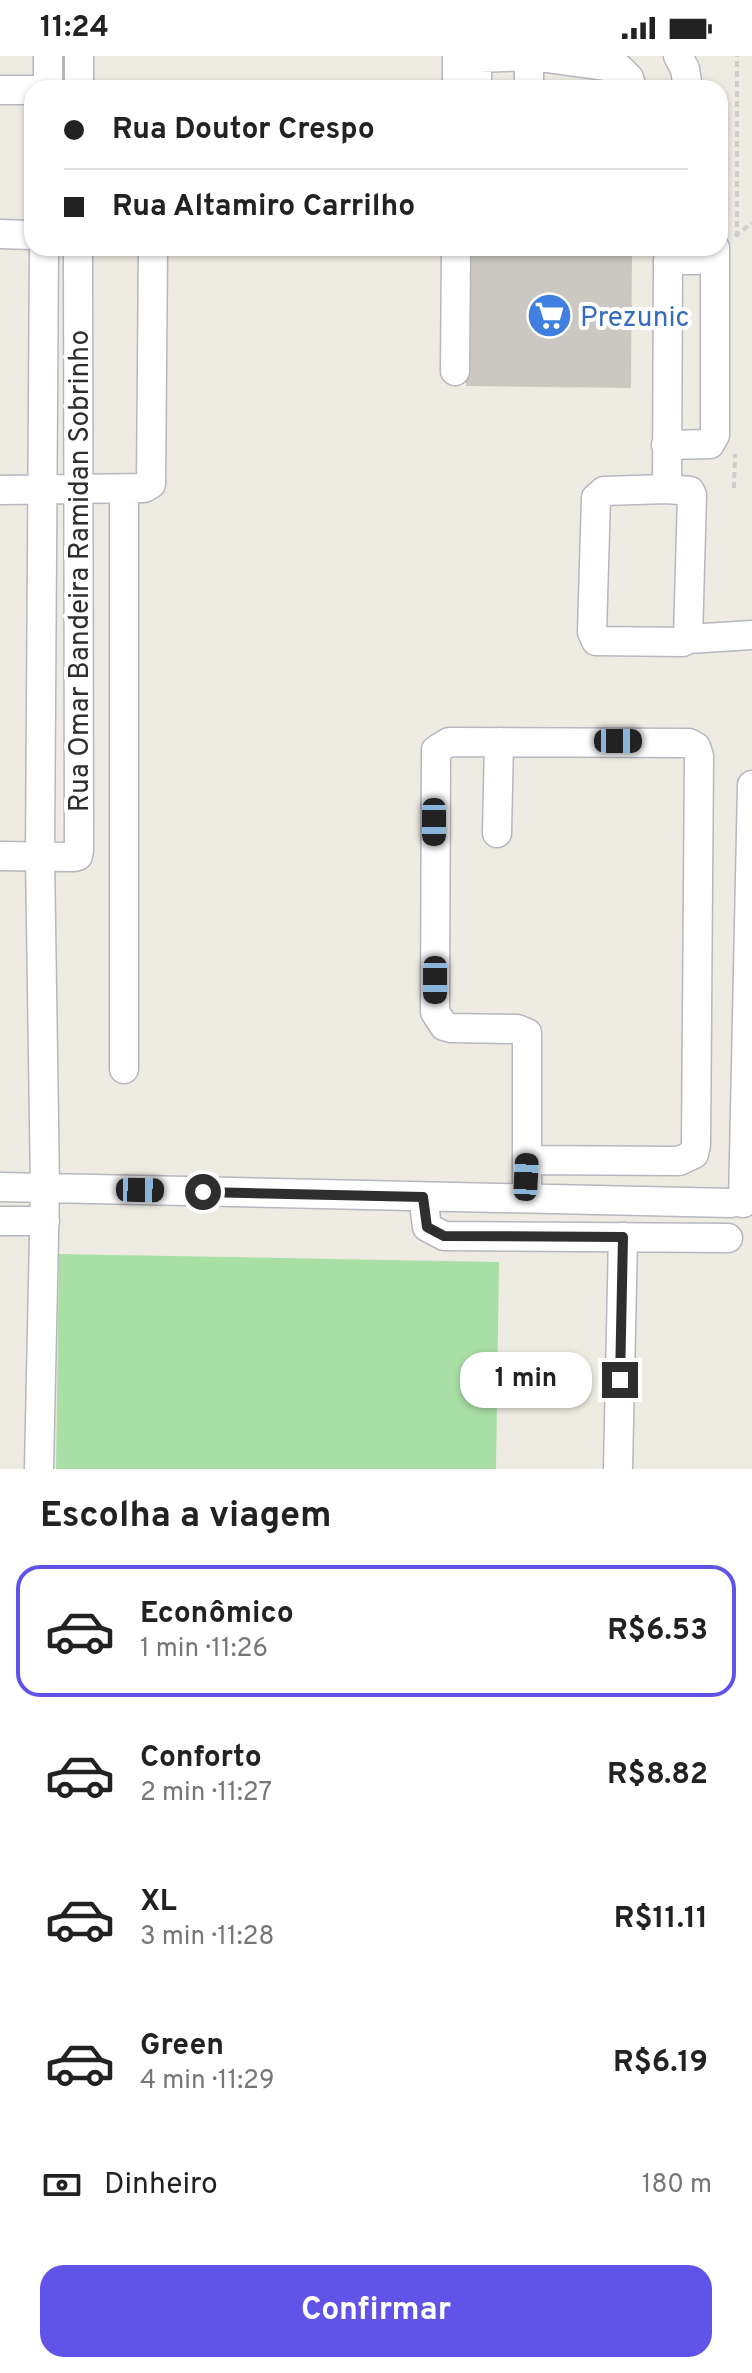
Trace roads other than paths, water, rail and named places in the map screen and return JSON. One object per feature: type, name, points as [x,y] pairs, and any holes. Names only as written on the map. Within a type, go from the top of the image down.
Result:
[{"type":"street","points":[[48,56],[48,80]]},
{"type":"street","points":[[79,56],[79,80]]},
{"type":"street","points":[[457,56],[457,80]]},
{"type":"street","points":[[477,80],[479,58],[528,56],[619,68],[630,80]]},
{"type":"street","points":[[528,56],[529,80]]},
{"type":"street","points":[[678,56],[687,80]]},
{"type":"street","points":[[699,56],[706,80]]},
{"type":"street","points":[[0,90],[24,90]]},
{"type":"street","name":"Rua Omar Bandeira Ramidan Sobrinho","points":[[39,1469],[45,1221],[40,856],[44,256]]},
{"type":"street","name":"Rua Omar Bandeira Ramidan Sobrinho","points":[[40,856],[73,857],[78,856],[79,850],[78,256]]},
{"type":"street","points":[[0,490],[124,489],[144,488],[151,484],[153,256]]},
{"type":"street","points":[[455,371],[456,256]]},
{"type":"street","points":[[667,489],[668,260],[697,260],[705,256]]},
{"type":"street","points":[[666,445],[710,444],[715,435],[715,256]]},
{"type":"street","points":[[124,489],[124,1069]]},
{"type":"street","points":[[688,639],[690,491],[604,491],[596,498],[593,637],[601,642],[683,642],[688,639],[752,635]]},
{"type":"street","points":[[527,1160],[679,1161],[694,1154],[699,756],[696,747],[689,743],[449,742],[436,750],[435,1012],[444,1026],[451,1028],[517,1029],[527,1033],[527,1160],[527,1198]]},
{"type":"street","points":[[497,833],[499,742]]},
{"type":"street","points":[[742,1205],[752,785]]},
{"type":"street","points":[[0,856],[40,856]]},
{"type":"street","points":[[0,1187],[742,1205]]},
{"type":"street","points":[[423,1197],[427,1227],[444,1236],[740,1236]]},
{"type":"street","points":[[740,1236],[719,1224],[720,1215],[742,1205]]},
{"type":"street","points":[[0,1221],[45,1221]]},
{"type":"street","points":[[618,1469],[623,1237]]},
{"type":"place","name":"Prezunic","points":[[549,316]]}]
